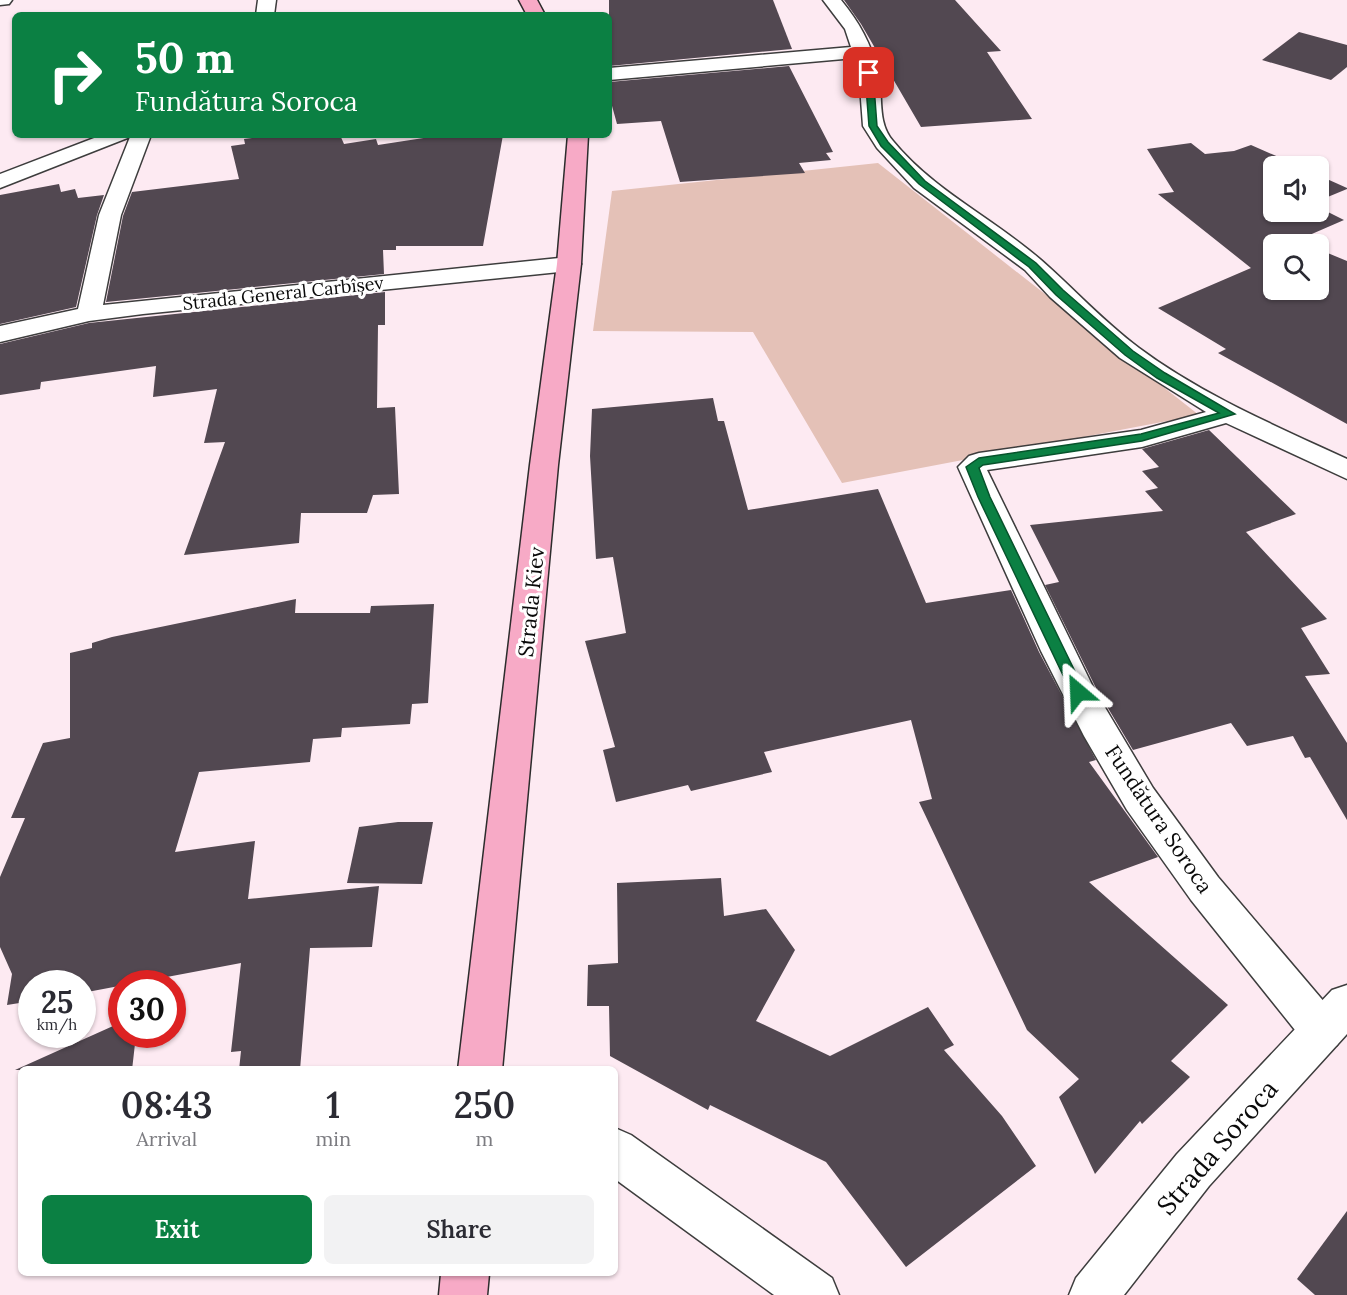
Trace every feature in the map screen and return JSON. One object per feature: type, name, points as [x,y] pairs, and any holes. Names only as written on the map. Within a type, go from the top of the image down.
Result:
[{"type":"main road","name":"Strada Kiev","points":[[486,1066],[544,465],[569,264],[578,138]]},
{"type":"main road","points":[[463,1295],[465,1276]]},
{"type":"street","points":[[832,0],[854,28],[869,73],[873,126],[900,161],[922,183],[1033,265],[1059,292],[1129,353],[1161,375],[1229,414],[1347,470]]},
{"type":"street","points":[[612,74],[862,52]]},
{"type":"street","points":[[0,181],[113,138]]},
{"type":"street","points":[[89,314],[110,215],[124,184],[131,154],[139,138]]},
{"type":"street","name":"Strada General Carbîșev","points":[[0,334],[89,314],[569,264]]},
{"type":"street","name":"Fundătura Sorocа","points":[[1229,414],[1142,438],[1025,453],[979,462],[972,467],[988,507],[1078,692],[1141,800],[1193,873],[1334,1017]]},
{"type":"street","name":"Strada Soroca","points":[[1094,1295],[1193,1170],[1334,1017]]},
{"type":"street","points":[[618,1153],[815,1295]]},
{"type":"shaded area","points":[[878,163],[1199,415],[842,483],[753,332],[593,331],[612,191]]},
{"type":"building","points":[[609,0],[773,0],[792,49],[612,66],[612,12],[609,12]]},
{"type":"building","points":[[844,0],[955,0],[1001,51],[987,52],[1032,119],[921,127],[861,24]]},
{"type":"building","points":[[1299,32],[1347,45],[1347,67],[1331,80],[1262,60]]},
{"type":"building","points":[[789,66],[833,152],[826,153],[831,160],[799,163],[805,173],[680,182],[661,121],[617,124],[612,106],[612,82]]},
{"type":"building","points":[[341,138],[344,144],[376,139],[378,145],[424,138],[502,138],[483,246],[396,246],[396,250],[383,250],[384,274],[106,302],[123,216],[132,192],[239,179],[231,146],[245,144],[244,139]]},
{"type":"building","points":[[1191,143],[1205,154],[1234,151],[1251,145],[1276,156],[1263,156],[1263,222],[1329,222],[1329,212],[1344,220],[1312,234],[1263,234],[1263,300],[1329,300],[1329,254],[1347,261],[1347,424],[1218,353],[1226,349],[1158,308],[1251,268],[1158,194],[1174,192],[1147,149]]},
{"type":"building","points":[[1329,180],[1347,188],[1329,196]]},
{"type":"building","points":[[59,184],[61,192],[75,189],[78,198],[104,195],[97,215],[76,307],[0,324],[0,195]]},
{"type":"building","points":[[385,292],[385,325],[378,325],[377,408],[395,407],[399,494],[373,495],[367,513],[301,513],[299,543],[184,555],[225,442],[204,443],[217,389],[153,397],[156,366],[41,382],[40,389],[0,395],[0,344],[89,323]]},
{"type":"building","points":[[713,398],[718,421],[724,421],[748,510],[878,489],[926,603],[1011,590],[1039,652],[1096,760],[1089,762],[1158,857],[1089,882],[1228,1005],[1171,1061],[1190,1077],[1142,1124],[1140,1121],[1095,1174],[1059,1097],[1079,1079],[1027,1030],[919,802],[932,799],[911,720],[764,752],[772,772],[691,791],[688,785],[616,802],[603,750],[615,747],[585,641],[626,633],[613,557],[596,559],[590,456],[592,409]]},
{"type":"building","points":[[1209,430],[1296,514],[1246,532],[1327,619],[1301,628],[1330,674],[1305,676],[1347,743],[1347,820],[1310,757],[1305,758],[1293,736],[1247,746],[1231,723],[1133,750],[1096,688],[1045,585],[1059,582],[1030,525],[1163,511],[1145,491],[1158,488],[1142,471],[1159,467],[1142,449]]},
{"type":"building","points":[[296,599],[295,613],[370,613],[371,606],[434,604],[428,703],[412,704],[410,724],[342,728],[341,737],[313,739],[310,762],[199,772],[175,852],[255,841],[248,899],[379,886],[372,947],[310,948],[300,1066],[239,1066],[241,1051],[231,1052],[241,963],[186,973],[186,970],[108,970],[108,988],[96,990],[96,970],[18,970],[18,1003],[7,1005],[12,974],[0,947],[0,877],[25,818],[11,818],[43,743],[70,738],[70,653],[92,648],[92,643]]},
{"type":"building","points":[[398,822],[433,822],[422,884],[347,883],[359,827]]},
{"type":"building","points":[[721,878],[724,916],[766,909],[795,950],[756,1021],[830,1056],[928,1007],[954,1045],[944,1050],[1002,1116],[1036,1166],[906,1267],[826,1162],[710,1105],[708,1110],[610,1056],[609,1006],[587,1006],[588,965],[618,963],[617,883]]},
{"type":"building","points":[[108,1028],[108,1048],[135,1048],[132,1066],[24,1066],[64,1048],[96,1048],[96,1034]]},
{"type":"building","points":[[1347,1211],[1347,1295],[1315,1295],[1297,1279]]},
{"type":"route","points":[[869,73],[873,99],[871,117],[873,126],[884,144],[922,183],[1033,265],[1059,292],[1129,353],[1186,391],[1229,414],[1142,438],[1036,451],[979,462],[972,467],[984,497],[1078,692]]}]
